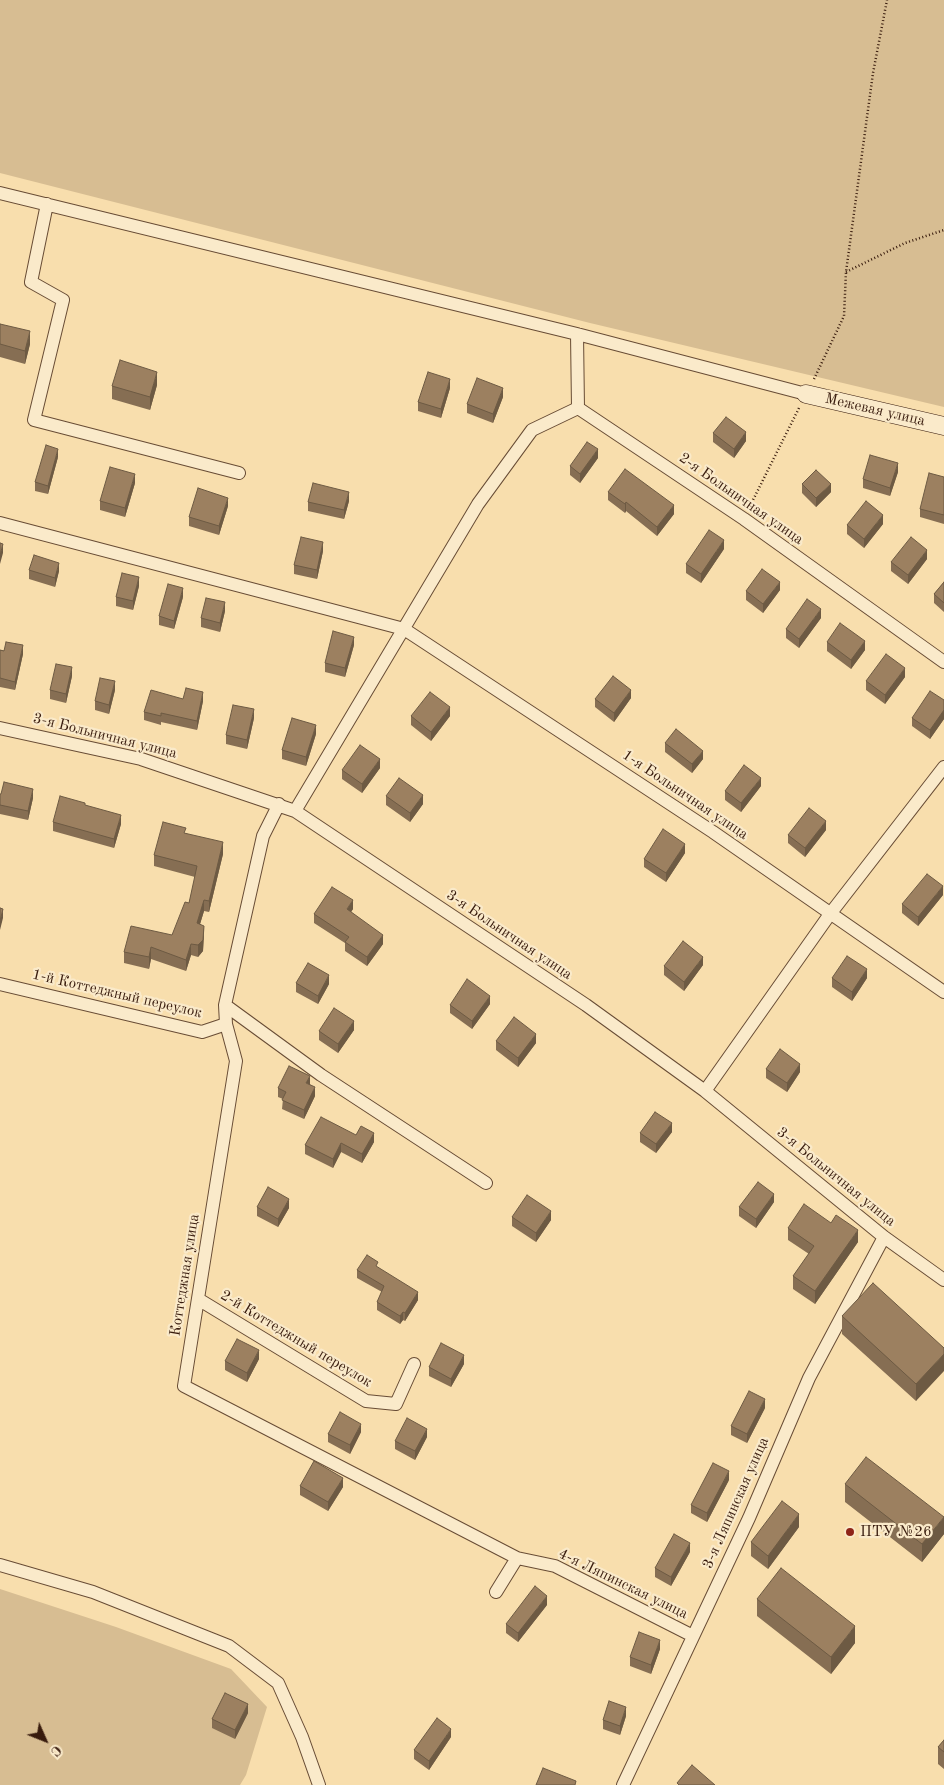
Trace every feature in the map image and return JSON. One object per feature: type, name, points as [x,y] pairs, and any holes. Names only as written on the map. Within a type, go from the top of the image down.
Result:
[{"type":"street","points":[[0,193],[577,334],[806,394]]},
{"type":"street","points":[[47,204],[31,282],[63,300],[34,420],[239,473]]},
{"type":"street","points":[[295,812],[478,504],[532,430],[578,408],[577,334]]},
{"type":"street","name":"Межевая улица","points":[[806,394],[944,426]]},
{"type":"street","name":"2-я Больничная улица","points":[[578,408],[744,519],[944,662]]},
{"type":"street","name":"1-я Больничная улица","points":[[0,523],[404,629],[713,832],[944,992]]},
{"type":"street","name":"3-я Больничная улица","points":[[0,728],[141,758],[279,804],[295,812],[586,1005],[705,1092],[884,1237],[944,1280]]},
{"type":"street","points":[[705,1092],[830,914],[944,767]]},
{"type":"street","name":"Коттеджная улица","points":[[279,804],[263,836],[225,1005],[226,1024],[236,1061],[184,1386],[517,1558]]},
{"type":"street","name":"1-й Коттеджный переулок","points":[[0,984],[202,1032],[226,1024]]},
{"type":"street","points":[[225,1005],[321,1075],[486,1183]]},
{"type":"street","name":"3-я Ляпинская улица","points":[[623,1785],[749,1518],[809,1378],[884,1237]]},
{"type":"street","name":"2-й Коттеджный переулок","points":[[198,1300],[366,1401],[396,1404],[414,1364]]},
{"type":"street","points":[[496,1592],[517,1558]]},
{"type":"street","name":"4-я Ляпинская улица","points":[[517,1558],[555,1566],[693,1636]]},
{"type":"street","points":[[0,1565],[93,1592],[228,1646],[278,1683],[302,1737],[319,1785]]},
{"type":"path","points":[[744,519],[844,316],[846,272],[874,73],[887,0]]},
{"type":"path","points":[[846,272],[905,243],[944,230]]},
{"type":"shaded area","points":[[0,0],[944,0],[944,407],[590,323],[0,173]]},
{"type":"shaded area","points":[[0,1589],[116,1627],[231,1669],[267,1707],[246,1775],[240,1785],[0,1785]]},
{"type":"building","points":[[0,324],[30,331],[25,351],[0,344]]},
{"type":"building","points":[[120,360],[157,372],[150,397],[112,386]]},
{"type":"building","points":[[428,372],[450,379],[441,409],[418,402]]},
{"type":"building","points":[[477,378],[503,388],[493,414],[467,404]]},
{"type":"building","points":[[726,417],[746,432],[734,449],[713,433]]},
{"type":"building","points":[[587,442],[598,449],[580,474],[570,466]]},
{"type":"building","points":[[46,445],[58,449],[48,486],[35,482]]},
{"type":"building","points":[[870,455],[898,463],[890,488],[863,479]]},
{"type":"building","points":[[110,467],[135,474],[125,508],[100,501]]},
{"type":"building","points":[[625,469],[674,505],[657,527],[626,502],[625,504],[608,492]]},
{"type":"building","points":[[816,470],[831,484],[816,498],[802,484]]},
{"type":"building","points":[[929,473],[944,477],[944,515],[920,509]]},
{"type":"building","points":[[313,483],[349,492],[344,510],[308,502]]},
{"type":"building","points":[[198,488],[228,498],[219,526],[189,517]]},
{"type":"building","points":[[866,501],[883,515],[864,539],[847,525]]},
{"type":"building","points":[[709,530],[724,540],[701,574],[686,564]]},
{"type":"building","points":[[301,537],[323,542],[317,570],[294,565]]},
{"type":"building","points":[[911,537],[927,550],[908,575],[891,562]]},
{"type":"building","points":[[0,543],[3,544],[0,555]]},
{"type":"building","points":[[34,555],[59,563],[55,578],[29,570]]},
{"type":"building","points":[[762,569],[780,582],[763,604],[746,591]]},
{"type":"building","points":[[122,573],[139,577],[133,601],[116,597]]},
{"type":"building","points":[[944,582],[944,603],[934,594]]},
{"type":"building","points":[[168,584],[183,588],[174,621],[159,616]]},
{"type":"building","points":[[206,598],[225,602],[220,623],[201,618]]},
{"type":"building","points":[[807,599],[821,609],[799,639],[786,629]]},
{"type":"building","points":[[840,623],[865,641],[851,660],[827,642]]},
{"type":"building","points":[[333,631],[354,637],[345,668],[325,663]]},
{"type":"building","points":[[6,642],[23,645],[15,682],[0,678],[0,650],[4,651]]},
{"type":"building","points":[[886,654],[905,668],[885,695],[866,681]]},
{"type":"building","points":[[56,664],[72,667],[66,694],[50,690]]},
{"type":"building","points":[[613,676],[631,690],[614,713],[595,699]]},
{"type":"building","points":[[100,678],[115,681],[109,705],[95,701]]},
{"type":"building","points":[[186,688],[203,692],[197,721],[161,713],[161,716],[144,712],[151,690],[183,699]]},
{"type":"building","points":[[930,691],[944,700],[944,710],[930,730],[912,718]]},
{"type":"building","points":[[430,692],[450,707],[431,732],[411,716]]},
{"type":"building","points":[[233,705],[254,709],[247,740],[226,735]]},
{"type":"building","points":[[292,718],[316,725],[306,757],[282,750]]},
{"type":"building","points":[[676,729],[703,751],[692,764],[665,743]]},
{"type":"building","points":[[360,745],[380,759],[362,784],[342,770]]},
{"type":"building","points":[[744,765],[761,778],[741,803],[725,791]]},
{"type":"building","points":[[399,778],[423,795],[410,813],[386,796]]},
{"type":"building","points":[[4,782],[33,789],[28,811],[0,805],[0,794]]},
{"type":"building","points":[[60,796],[121,815],[114,839],[53,822]]},
{"type":"building","points":[[809,808],[826,821],[805,848],[788,835]]},
{"type":"building","points":[[163,822],[186,828],[184,833],[223,842],[209,901],[204,900],[197,923],[204,926],[203,940],[198,945],[191,944],[186,960],[151,947],[149,957],[124,952],[131,926],[172,935],[185,902],[189,903],[197,866],[154,855]]},
{"type":"building","points":[[663,829],[685,844],[666,873],[644,859]]},
{"type":"building","points":[[927,874],[943,886],[918,917],[902,904]]},
{"type":"building","points":[[332,887],[353,900],[347,909],[383,935],[367,957],[345,942],[349,937],[314,914]]},
{"type":"building","points":[[0,908],[3,909],[0,921]]},
{"type":"building","points":[[683,941],[703,957],[684,982],[664,966]]},
{"type":"building","points":[[847,956],[867,969],[852,992],[832,978]]},
{"type":"building","points":[[308,963],[329,975],[318,996],[296,983]]},
{"type":"building","points":[[467,979],[490,996],[472,1021],[450,1005]]},
{"type":"building","points":[[334,1008],[354,1021],[338,1044],[319,1031]]},
{"type":"building","points":[[514,1017],[536,1034],[518,1058],[496,1041]]},
{"type":"building","points":[[780,1049],[800,1064],[787,1083],[766,1069]]},
{"type":"building","points":[[289,1066],[310,1076],[306,1083],[315,1087],[304,1110],[282,1100],[286,1092],[278,1088]]},
{"type":"building","points":[[655,1112],[672,1123],[656,1144],[640,1133]]},
{"type":"building","points":[[321,1117],[356,1135],[361,1126],[374,1133],[362,1154],[341,1143],[333,1159],[305,1145]]},
{"type":"building","points":[[758,1182],[774,1194],[756,1219],[739,1207]]},
{"type":"building","points":[[268,1187],[289,1199],[278,1219],[257,1207]]},
{"type":"building","points":[[527,1195],[551,1211],[536,1233],[512,1217]]},
{"type":"building","points":[[804,1204],[831,1223],[836,1215],[858,1230],[815,1291],[793,1276],[814,1246],[788,1228]]},
{"type":"building","points":[[367,1255],[378,1262],[376,1266],[418,1292],[405,1313],[403,1312],[400,1316],[377,1302],[384,1286],[357,1270]]},
{"type":"building","points":[[873,1283],[944,1348],[944,1354],[916,1384],[842,1316]]},
{"type":"building","points":[[237,1339],[259,1350],[247,1373],[225,1361]]},
{"type":"building","points":[[441,1343],[464,1355],[451,1379],[429,1367]]},
{"type":"building","points":[[749,1391],[765,1399],[747,1434],[731,1426]]},
{"type":"building","points":[[340,1412],[361,1424],[350,1445],[328,1434]]},
{"type":"building","points":[[407,1418],[427,1429],[415,1451],[395,1441]]},
{"type":"building","points":[[866,1457],[944,1517],[922,1544],[845,1484]]},
{"type":"building","points":[[314,1461],[343,1478],[328,1502],[300,1486]]},
{"type":"building","points":[[713,1463],[729,1471],[707,1513],[691,1505]]},
{"type":"building","points":[[782,1501],[799,1514],[768,1556],[751,1542]]},
{"type":"building","points":[[674,1534],[690,1543],[671,1577],[655,1568]]},
{"type":"building","points":[[781,1568],[855,1626],[831,1657],[757,1599]]},
{"type":"building","points":[[535,1586],[547,1596],[518,1633],[506,1624]]},
{"type":"building","points":[[639,1632],[660,1640],[651,1665],[630,1657]]},
{"type":"building","points":[[225,1693],[248,1704],[235,1730],[212,1719]]},
{"type":"building","points":[[609,1701],[626,1707],[620,1726],[603,1720]]},
{"type":"building","points":[[437,1718],[451,1729],[429,1761],[414,1750]]},
{"type":"building","points":[[944,1740],[944,1752],[938,1747]]},
{"type":"building","points":[[692,1765],[715,1785],[679,1785],[677,1783]]},
{"type":"building","points":[[543,1768],[576,1781],[575,1785],[536,1785]]},
{"type":"place","name":"ПТУ №26","points":[[850,1532]]}]
